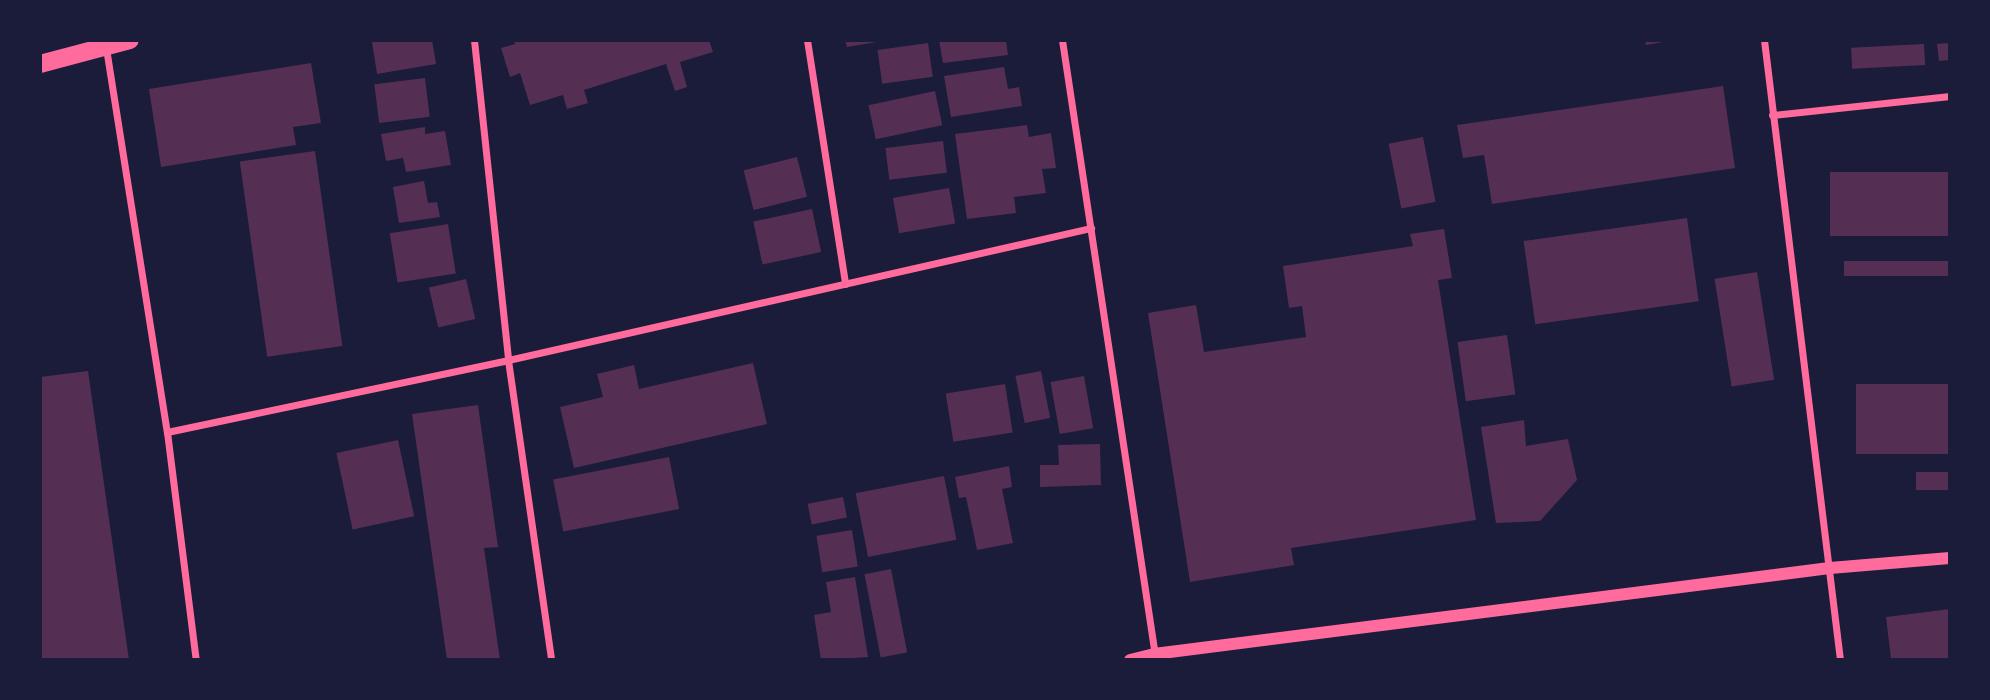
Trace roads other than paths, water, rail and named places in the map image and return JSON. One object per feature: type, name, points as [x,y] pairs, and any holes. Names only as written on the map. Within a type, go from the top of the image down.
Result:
[{"type":"main road","points":[[40,64],[130,40]]},
{"type":"street","points":[[474,40],[508,360],[551,660]]},
{"type":"street","points":[[807,40],[845,284]]},
{"type":"street","points":[[1062,40],[1155,657]]},
{"type":"street","points":[[1765,40],[1840,660]]},
{"type":"street","points":[[106,47],[167,432],[196,660]]},
{"type":"street","points":[[1773,115],[1950,96]]},
{"type":"street","points":[[167,432],[508,360],[1091,228]]},
{"type":"street","points":[[1130,660],[1830,568],[1950,558]]}]
